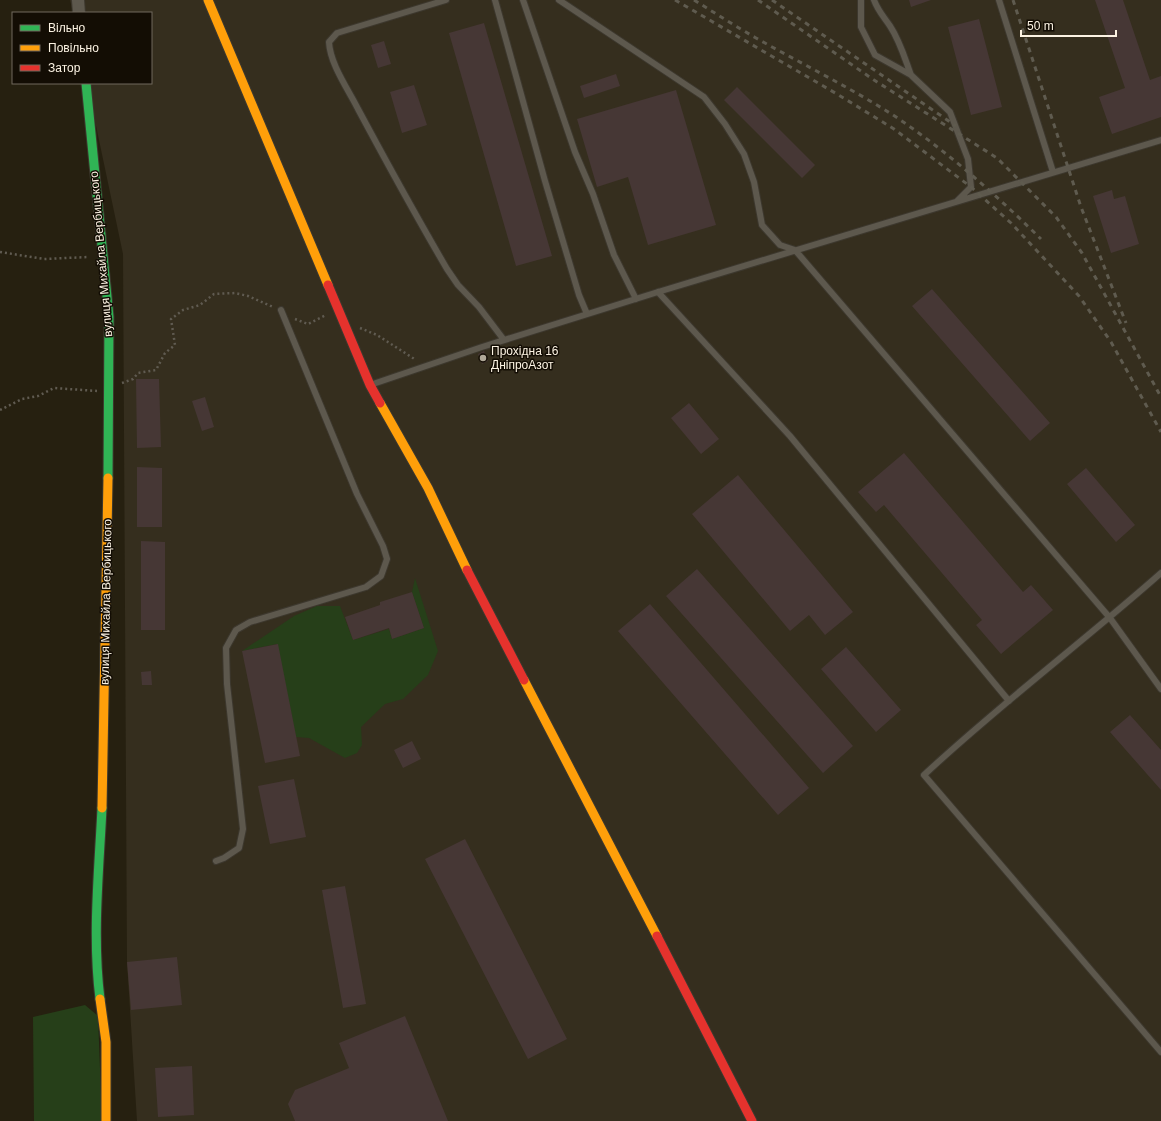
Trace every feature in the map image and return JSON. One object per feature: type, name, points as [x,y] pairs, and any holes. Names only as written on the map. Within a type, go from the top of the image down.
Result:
[{"type":"street","points":[[78,0],[79,12]]},
{"type":"street","points":[[208,0],[370,385],[428,488],[466,567],[752,1121]]},
{"type":"street","name":"вулиця Михайла Вербицького","points":[[86,84],[109,317],[103,779],[97,931],[98,981],[106,1042],[106,1121]]},
{"type":"lane","points":[[446,0],[337,33],[329,42],[329,50],[341,76],[386,161],[447,269],[458,285],[479,307],[504,340]]},
{"type":"lane","points":[[495,0],[543,173],[579,295],[587,314]]},
{"type":"lane","points":[[523,0],[575,152],[593,194],[614,255],[636,299]]},
{"type":"lane","points":[[559,0],[704,97],[725,124],[744,154],[754,182],[762,224],[780,245],[796,250],[1110,618],[1161,689]]},
{"type":"lane","points":[[861,0],[861,27],[875,55],[910,75],[950,112],[968,159],[971,187],[956,202]]},
{"type":"lane","points":[[874,0],[899,42],[910,75]]},
{"type":"lane","points":[[1000,0],[1053,172]]},
{"type":"lane","points":[[370,385],[504,340],[658,292],[1161,140]]},
{"type":"lane","points":[[658,292],[790,436],[1009,701]]},
{"type":"lane","points":[[216,861],[224,858],[239,848],[244,829],[227,684],[226,648],[236,630],[250,622],[366,587],[380,576],[388,559],[357,494],[281,310]]},
{"type":"lane","points":[[1161,573],[1110,618],[968,734],[924,775],[1161,1052]]},
{"type":"path","points":[[0,252],[44,259],[102,257]]},
{"type":"path","points":[[0,410],[22,399],[38,396],[54,388],[101,391],[133,379],[138,373],[156,370],[165,353],[175,345],[171,319],[183,310],[200,305],[214,294],[234,293],[248,296],[281,310],[295,320],[308,324],[326,315],[367,329],[394,348],[404,352],[424,368]]},
{"type":"shaded area","points":[[70,0],[1161,0],[1161,1121],[137,1121],[127,962],[123,254],[87,84],[152,84],[152,12],[73,12]]},
{"type":"green space","points":[[415,578],[438,651],[428,675],[403,699],[385,704],[361,727],[362,745],[357,753],[345,758],[309,738],[296,737],[277,644],[242,651],[294,616],[317,606],[340,606],[353,640],[389,629],[392,639],[424,628],[412,592]]},
{"type":"green space","points":[[85,1005],[98,1016],[102,1121],[34,1121],[33,1017]]},
{"type":"building","points":[[909,0],[931,0],[911,7]]},
{"type":"building","points":[[1095,0],[1123,0],[1150,80],[1161,76],[1161,117],[1112,134],[1099,97],[1125,88]]},
{"type":"building","points":[[979,19],[1002,107],[971,115],[948,27]]},
{"type":"building","points":[[484,23],[552,256],[516,266],[449,33]]},
{"type":"building","points":[[384,41],[391,64],[378,68],[371,45]]},
{"type":"building","points":[[616,74],[620,86],[584,98],[580,86]]},
{"type":"building","points":[[414,85],[427,125],[402,133],[390,92]]},
{"type":"building","points":[[737,87],[815,165],[802,178],[724,100]]},
{"type":"building","points":[[676,90],[716,225],[648,245],[628,177],[597,187],[577,119]]},
{"type":"building","points":[[1112,190],[1114,199],[1125,196],[1139,244],[1111,253],[1093,196]]},
{"type":"building","points":[[932,289],[1050,423],[1030,441],[912,306]]},
{"type":"building","name":"Прохідна 16 ДніпроАзот","points":[[484,351],[488,361],[482,364],[478,354]]},
{"type":"building","points":[[136,379],[159,379],[161,447],[137,448]]},
{"type":"building","points":[[205,397],[214,427],[202,431],[192,401]]},
{"type":"building","points":[[689,403],[719,439],[701,454],[671,418]]},
{"type":"building","points":[[904,453],[1023,592],[1031,585],[1053,610],[1001,654],[976,625],[982,620],[884,505],[876,512],[858,492]]},
{"type":"building","points":[[137,467],[162,468],[162,527],[137,527]]},
{"type":"building","points":[[1086,468],[1135,525],[1116,542],[1067,484]]},
{"type":"building","points":[[738,475],[853,612],[825,635],[809,615],[790,631],[692,514]]},
{"type":"building","points":[[141,541],[165,542],[165,630],[141,630]]},
{"type":"building","points":[[697,569],[853,746],[823,773],[666,596]]},
{"type":"building","points":[[412,592],[424,628],[392,639],[389,628],[353,640],[345,617],[380,605],[380,602]]},
{"type":"building","points":[[650,604],[809,788],[778,815],[618,631]]},
{"type":"building","points":[[278,644],[300,756],[265,763],[242,651]]},
{"type":"building","points":[[846,647],[901,710],[876,732],[821,669]]},
{"type":"building","points":[[151,671],[152,685],[142,685],[141,672]]},
{"type":"building","points":[[1130,715],[1161,750],[1161,790],[1110,732]]},
{"type":"building","points":[[412,741],[421,759],[403,768],[394,750]]},
{"type":"building","points":[[294,779],[306,837],[270,844],[258,786]]},
{"type":"building","points":[[465,839],[567,1039],[528,1059],[425,859]]},
{"type":"building","points":[[345,886],[366,1004],[343,1008],[322,890]]},
{"type":"building","points":[[177,957],[182,1005],[131,1010],[127,962]]},
{"type":"building","points":[[405,1016],[448,1121],[295,1121],[288,1104],[295,1090],[349,1068],[339,1043]]},
{"type":"building","points":[[192,1066],[194,1115],[158,1117],[155,1068]]},
{"type":"railway","points":[[675,0],[837,94],[894,129],[971,187],[1011,223],[1079,296],[1111,342],[1161,432]]},
{"type":"railway","points":[[694,0],[756,38],[893,115],[951,158],[1041,239]]},
{"type":"railway","points":[[758,0],[874,80],[997,158],[1056,217],[1082,253],[1161,397]]},
{"type":"railway","points":[[772,0],[956,126]]},
{"type":"railway","points":[[1013,0],[1081,207],[1126,323]]},
{"type":"traffic: fast","points":[[86,84],[109,317],[108,478]]},
{"type":"traffic: fast","points":[[100,999],[96,927],[102,808]]},
{"type":"traffic: slow","points":[[208,0],[328,285]]},
{"type":"traffic: slow","points":[[380,403],[428,488],[467,570]]},
{"type":"traffic: slow","points":[[102,808],[108,478]]},
{"type":"traffic: slow","points":[[524,680],[657,936]]},
{"type":"traffic: slow","points":[[100,999],[106,1042],[106,1121]]},
{"type":"traffic: jam","points":[[328,285],[370,385],[380,403]]},
{"type":"traffic: jam","points":[[467,570],[524,680]]},
{"type":"traffic: jam","points":[[657,936],[752,1121]]},
{"type":"place","name":"Прохідна 16 ДніпроАзот","points":[[483,358]]}]
